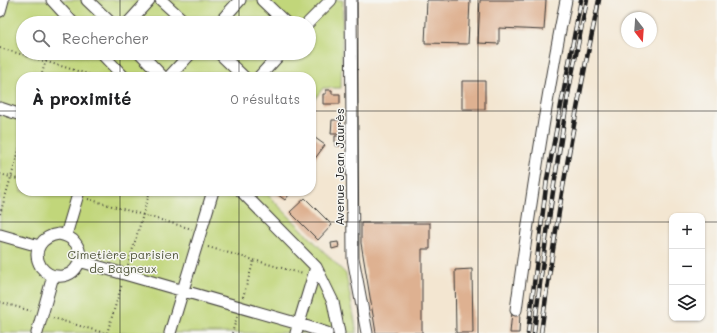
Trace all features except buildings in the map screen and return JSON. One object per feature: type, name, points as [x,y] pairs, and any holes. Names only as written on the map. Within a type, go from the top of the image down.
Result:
[{"type":"street","points":[[0,11],[3,0]]},
{"type":"street","points":[[52,0],[67,16]]},
{"type":"street","points":[[87,0],[104,16]]},
{"type":"street","points":[[134,16],[149,0]]},
{"type":"street","points":[[161,0],[178,16]]},
{"type":"street","points":[[225,16],[240,0]]},
{"type":"street","points":[[262,0],[279,16]]},
{"type":"street","points":[[315,16],[331,0]]},
{"type":"street","name":"Avenue Jean Jaurès","points":[[351,0],[353,258],[367,333]]},
{"type":"street","points":[[516,310],[533,186],[558,38],[566,0]]},
{"type":"street","points":[[107,60],[117,72]]},
{"type":"street","points":[[147,60],[158,72]]},
{"type":"street","points":[[174,72],[185,60]]},
{"type":"street","points":[[226,60],[239,72]]},
{"type":"street","points":[[263,72],[274,60]]},
{"type":"street","points":[[0,108],[16,113]]},
{"type":"street","points":[[66,235],[77,196]]},
{"type":"street","points":[[170,333],[211,196]]},
{"type":"street","points":[[246,196],[314,272],[333,302],[340,333]]},
{"type":"street","points":[[0,235],[39,246]]},
{"type":"street","points":[[52,235],[66,235],[72,238],[79,248],[79,261],[77,267],[72,272],[66,275],[53,276],[42,268],[39,262],[39,246],[46,238],[52,235]]},
{"type":"street","points":[[79,261],[183,291],[298,328],[327,333]]},
{"type":"street","points":[[298,328],[314,272]]},
{"type":"street","points":[[37,333],[53,276]]},
{"type":"path","points":[[0,48],[16,53]]},
{"type":"path","points":[[39,60],[80,72]]},
{"type":"path","points":[[42,72],[45,62]]},
{"type":"path","points":[[0,214],[16,160]]},
{"type":"path","points":[[0,174],[16,178]]},
{"type":"path","points":[[84,196],[200,232]]},
{"type":"path","points":[[107,333],[149,196]]},
{"type":"path","points":[[197,244],[314,272]]},
{"type":"green space","name":"Cimetière parisien de Bagneux","points":[[0,0],[343,0],[341,88],[323,88],[316,97],[316,72],[16,72],[16,196],[269,196],[346,274],[357,333],[0,333]]},
{"type":"railway","points":[[528,333],[547,179],[581,0]]},
{"type":"railway","points":[[534,333],[564,119],[587,0]]},
{"type":"railway","points":[[541,333],[567,166],[599,0]]}]
